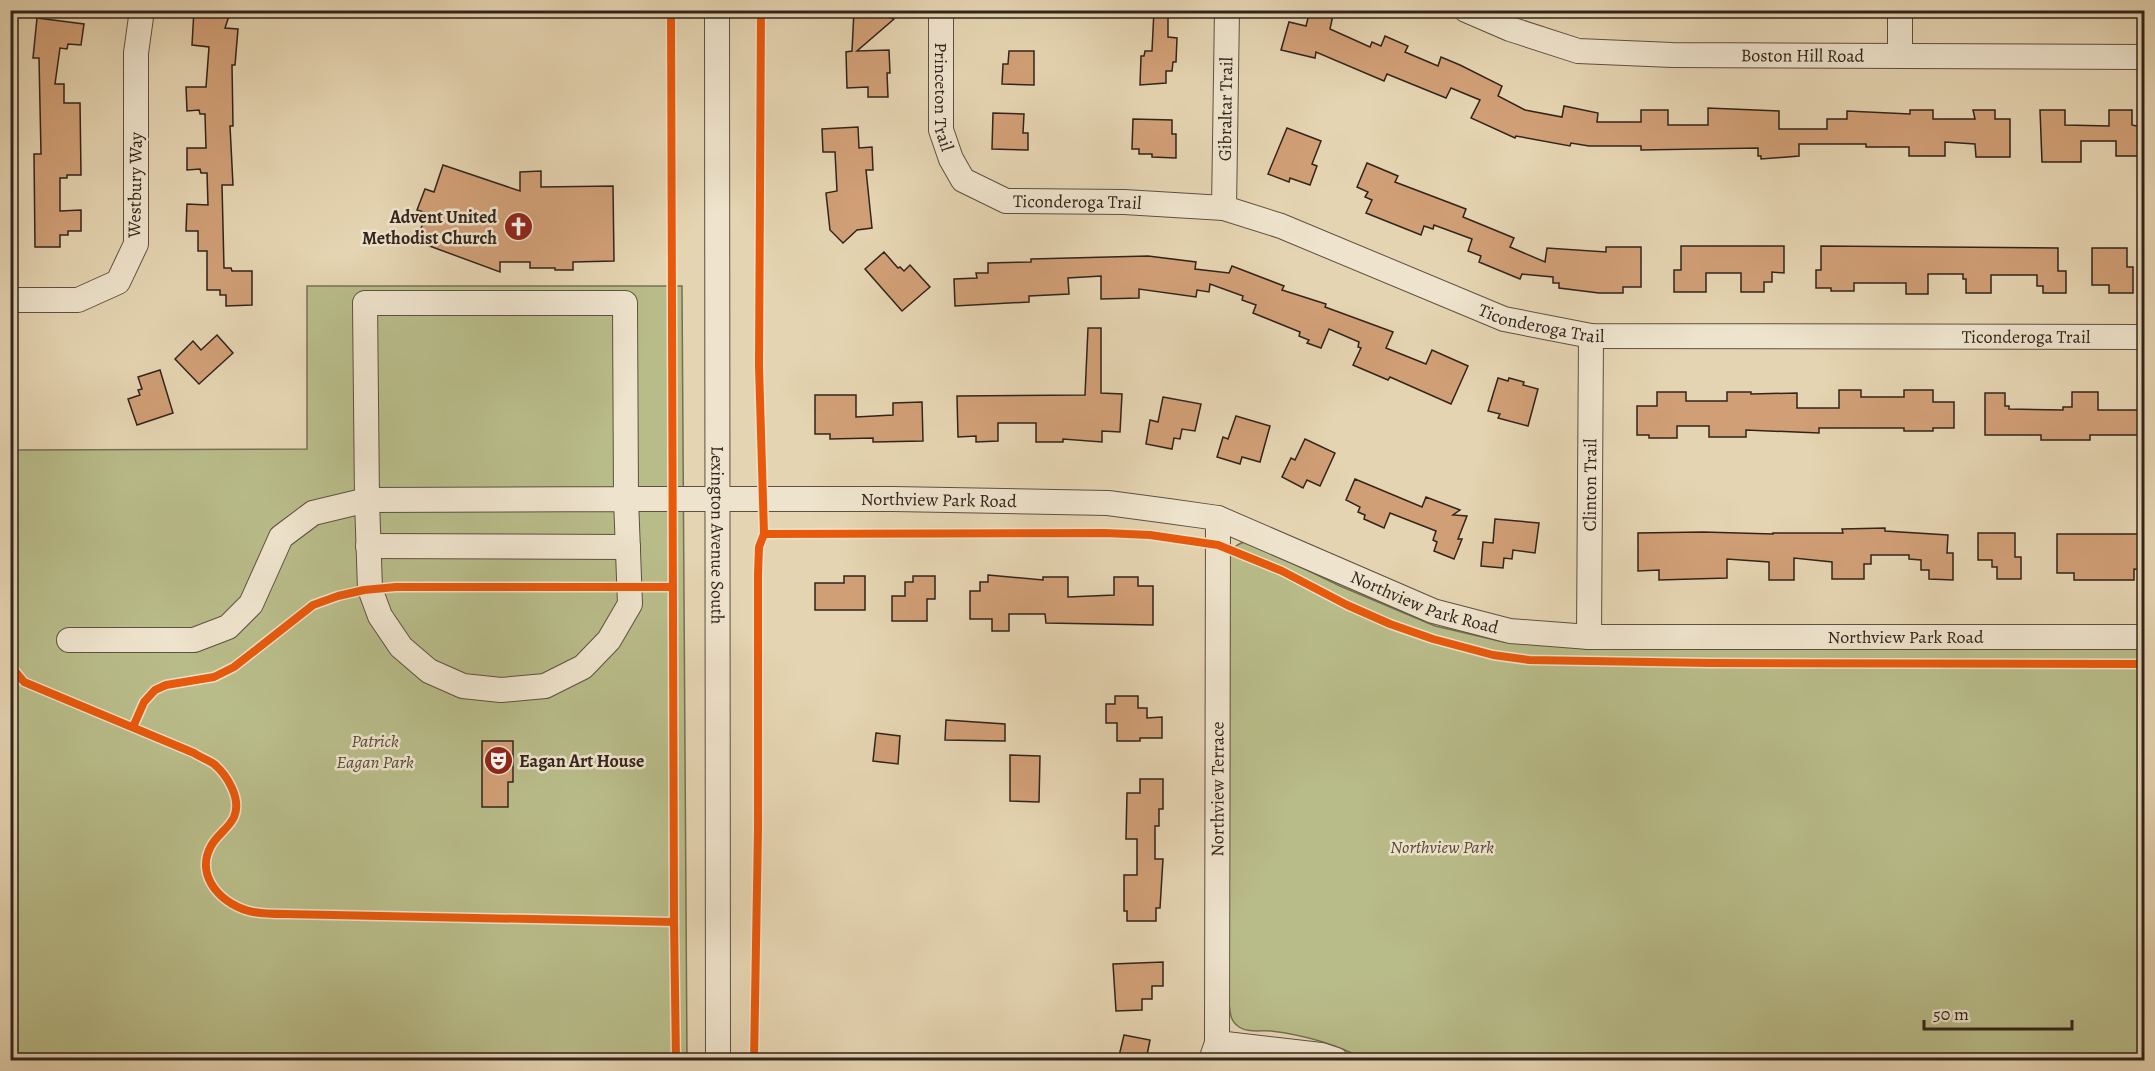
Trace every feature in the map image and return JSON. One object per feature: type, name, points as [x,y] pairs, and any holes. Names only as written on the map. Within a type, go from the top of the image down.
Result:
[{"type":"street","name":"Westbury Way","points":[[10,300],[78,300],[118,282],[136,244],[136,54],[142,10]]},
{"type":"street","name":"Lexington Avenue South","points":[[717,10],[718,1060]]},
{"type":"street","name":"Princeton Trail","points":[[941,10],[941,130],[951,159],[963,180]]},
{"type":"street","name":"Gibraltar Trail","points":[[1224,208],[1227,10]]},
{"type":"street","name":"Boston Hill Road","points":[[1466,10],[1514,20],[1578,51],[1672,55],[2145,57]]},
{"type":"street","points":[[1899,56],[1900,10]]},
{"type":"street","name":"Ticonderoga Trail","points":[[963,180],[1006,201],[1124,202],[1224,208],[1281,226],[1504,319],[1591,336],[2145,337]]},
{"type":"street","points":[[366,303],[625,303],[626,499],[630,604],[609,640],[583,667],[545,686],[501,690],[463,686],[429,671],[401,646],[380,616],[370,589],[366,303]]},
{"type":"street","name":"Clinton Trail","points":[[1589,637],[1591,336]]},
{"type":"street","name":"Northview Park Road","points":[[69,640],[194,640],[228,627],[251,603],[281,537],[313,513],[367,500],[718,498],[1107,503],[1218,518],[1432,611],[1510,631],[1589,637],[2145,638]]},
{"type":"street","name":"Northview Terrace","points":[[1214,1052],[1218,518]]},
{"type":"street","points":[[368,546],[628,547]]},
{"type":"street","points":[[1214,1052],[1321,1054],[1335,1060]]},
{"type":"green space","name":"Patrick Eagan Park","points":[[307,286],[682,286],[687,1060],[11,1060],[10,450],[307,449]]},
{"type":"green space","name":"Northview Park","points":[[1247,541],[1340,586],[1435,626],[1504,642],[1611,647],[2144,649],[2144,1060],[1366,1060],[1332,1045],[1308,1038],[1271,1031],[1246,1030],[1239,1027],[1232,1019],[1229,1002],[1228,556],[1236,546]]},
{"type":"building","points":[[194,10],[231,10],[225,28],[238,29],[235,65],[232,65],[233,126],[230,126],[233,185],[222,185],[224,268],[231,268],[232,271],[252,271],[252,305],[226,306],[226,295],[220,295],[220,290],[207,290],[207,251],[198,251],[198,231],[186,231],[187,204],[208,205],[207,173],[201,173],[200,169],[187,170],[187,148],[206,148],[205,114],[200,114],[199,110],[187,111],[186,87],[206,87],[209,47],[192,45]]},
{"type":"building","points":[[854,10],[887,10],[886,16],[894,19],[857,51],[889,50],[888,97],[868,97],[868,87],[847,88],[846,52],[852,51]]},
{"type":"building","points":[[1154,10],[1168,10],[1168,37],[1177,38],[1176,62],[1173,62],[1172,71],[1166,71],[1166,83],[1140,85],[1141,56],[1144,56],[1145,51],[1152,51]]},
{"type":"building","points":[[1310,10],[1333,15],[1330,29],[1370,47],[1372,42],[1381,46],[1385,36],[1408,46],[1405,52],[1438,66],[1441,57],[1460,65],[1502,86],[1498,96],[1525,110],[1562,117],[1564,106],[1598,113],[1597,122],[1641,122],[1641,110],[1668,110],[1668,125],[1708,125],[1708,108],[1779,111],[1779,129],[1827,129],[1827,119],[1847,119],[1847,111],[1910,114],[1910,110],[1933,110],[1933,119],[1975,119],[1973,110],[1995,110],[1995,119],[2010,119],[2010,157],[1976,157],[1975,144],[1945,142],[1945,156],[1909,156],[1909,147],[1866,147],[1866,144],[1799,144],[1799,156],[1761,159],[1761,156],[1758,156],[1758,148],[1641,150],[1641,146],[1589,146],[1571,143],[1570,146],[1516,136],[1515,138],[1471,118],[1480,100],[1451,88],[1446,98],[1387,74],[1384,81],[1316,52],[1315,58],[1281,50],[1289,22],[1306,26]]},
{"type":"building","points":[[37,18],[84,24],[81,45],[68,44],[67,49],[60,48],[55,84],[64,84],[64,103],[80,103],[81,175],[67,175],[67,178],[60,178],[60,211],[81,210],[81,231],[68,231],[68,235],[60,235],[60,247],[35,247],[34,154],[41,154],[39,58],[33,58]]},
{"type":"building","points":[[1009,51],[1034,51],[1034,85],[1002,84],[1003,64],[1008,64]]},
{"type":"building","points":[[2040,110],[2065,110],[2065,125],[2109,126],[2109,110],[2132,110],[2132,125],[2145,128],[2145,156],[2116,156],[2116,141],[2081,141],[2081,162],[2042,162]]},
{"type":"building","points":[[993,113],[1024,114],[1023,133],[1028,133],[1028,150],[992,149]]},
{"type":"building","points":[[1133,119],[1172,120],[1172,134],[1176,134],[1176,158],[1152,157],[1152,154],[1139,154],[1139,149],[1132,149]]},
{"type":"building","points":[[858,127],[859,148],[872,147],[873,170],[866,170],[872,228],[857,230],[843,243],[830,230],[826,193],[837,191],[835,152],[823,152],[822,129]]},
{"type":"building","points":[[1287,128],[1321,141],[1312,164],[1317,166],[1310,185],[1290,178],[1289,182],[1268,174]]},
{"type":"building","points":[[1367,163],[1398,176],[1395,182],[1466,209],[1463,217],[1514,238],[1510,247],[1545,262],[1547,248],[1606,252],[1606,247],[1641,247],[1641,287],[1623,287],[1623,293],[1599,293],[1559,288],[1559,283],[1553,283],[1553,277],[1522,274],[1520,279],[1479,262],[1481,256],[1468,251],[1472,239],[1434,225],[1433,229],[1424,226],[1421,235],[1366,213],[1372,200],[1365,197],[1368,192],[1357,187]]},
{"type":"building","name":"Advent United Methodist Church","points":[[443,165],[520,191],[520,172],[541,171],[541,187],[613,186],[614,261],[573,262],[573,270],[530,268],[530,262],[500,262],[500,272],[416,241],[427,213],[417,210],[425,189],[434,192]]},
{"type":"building","points":[[1681,246],[1784,246],[1784,273],[1772,272],[1772,282],[1764,282],[1764,292],[1741,292],[1741,273],[1706,273],[1706,292],[1674,292],[1674,270],[1681,270]]},
{"type":"building","points":[[1821,246],[2058,248],[2058,271],[2066,271],[2066,293],[2043,293],[2043,286],[2037,286],[2037,275],[1991,275],[1991,293],[1966,293],[1966,279],[1963,279],[1963,274],[1928,274],[1928,294],[1906,294],[1906,283],[1854,283],[1854,291],[1831,291],[1831,288],[1816,288],[1816,270],[1821,270]]},
{"type":"building","points":[[2092,248],[2127,248],[2127,267],[2133,267],[2133,293],[2109,293],[2109,285],[2092,285]]},
{"type":"building","points":[[884,252],[898,268],[904,271],[910,265],[930,287],[902,311],[865,269]]},
{"type":"building","points":[[1148,256],[1196,262],[1195,269],[1229,273],[1232,266],[1284,286],[1282,290],[1326,304],[1325,307],[1393,332],[1386,348],[1426,364],[1432,350],[1468,366],[1451,404],[1390,377],[1388,380],[1353,365],[1361,348],[1358,347],[1359,342],[1329,329],[1321,348],[1307,343],[1309,340],[1299,336],[1300,332],[1253,313],[1256,305],[1242,300],[1243,296],[1210,284],[1209,292],[1197,290],[1196,297],[1139,289],[1139,298],[1101,299],[1101,276],[1068,278],[1069,294],[1029,296],[1029,302],[955,306],[954,279],[977,278],[976,273],[988,273],[988,263],[1031,262],[1031,259]]},
{"type":"building","points":[[1088,328],[1101,328],[1101,393],[1122,394],[1120,432],[1102,431],[1102,442],[1063,439],[1063,442],[1036,442],[1036,423],[998,423],[998,441],[976,442],[976,436],[958,437],[957,396],[1085,395]]},
{"type":"building","points":[[217,335],[233,353],[199,384],[175,359],[193,341],[201,350]]},
{"type":"building","points":[[160,370],[173,413],[137,425],[128,399],[140,395],[138,390],[142,389],[138,377]]},
{"type":"building","points":[[1498,378],[1524,382],[1523,385],[1538,389],[1528,426],[1498,418],[1500,414],[1488,411]]},
{"type":"building","points":[[1839,390],[1861,390],[1861,397],[1904,397],[1904,390],[1933,390],[1933,402],[1954,402],[1954,428],[1904,431],[1904,428],[1819,428],[1819,433],[1746,430],[1746,437],[1709,437],[1709,426],[1677,426],[1677,438],[1649,438],[1649,435],[1637,435],[1637,406],[1657,406],[1657,392],[1686,392],[1686,401],[1727,401],[1727,392],[1797,393],[1797,408],[1839,408]]},
{"type":"building","points":[[2072,392],[2098,392],[2098,410],[2145,410],[2145,435],[2090,435],[2090,440],[2041,440],[2041,435],[1985,435],[1985,393],[2005,393],[2005,406],[2009,406],[2009,409],[2063,410],[2063,407],[2072,407]]},
{"type":"building","points":[[815,395],[856,395],[856,417],[893,415],[893,403],[922,402],[923,441],[873,442],[873,438],[830,439],[830,434],[815,434]]},
{"type":"building","points":[[1163,397],[1201,404],[1195,431],[1182,429],[1180,439],[1174,438],[1172,449],[1146,444],[1150,420],[1158,422]]},
{"type":"building","points":[[1236,416],[1270,426],[1260,462],[1242,457],[1240,464],[1217,457],[1223,437],[1228,439]]},
{"type":"building","points":[[1305,439],[1335,453],[1320,486],[1307,480],[1303,488],[1282,477],[1291,458],[1295,460]]},
{"type":"building","points":[[1355,479],[1422,507],[1426,497],[1460,510],[1453,515],[1467,516],[1458,539],[1462,539],[1454,559],[1434,551],[1437,542],[1433,540],[1436,531],[1390,513],[1384,528],[1364,519],[1365,515],[1358,512],[1360,507],[1346,500]]},
{"type":"building","points":[[1495,519],[1539,523],[1535,553],[1513,550],[1512,559],[1504,558],[1503,568],[1481,566],[1483,542],[1493,543]]},
{"type":"building","points":[[1885,528],[1885,531],[1948,535],[1947,553],[1953,553],[1953,580],[1929,579],[1929,570],[1921,570],[1921,560],[1909,559],[1909,555],[1871,555],[1871,564],[1864,564],[1864,579],[1832,579],[1832,562],[1794,558],[1794,580],[1769,580],[1769,562],[1727,559],[1727,578],[1659,580],[1659,570],[1638,571],[1638,533],[1843,533],[1842,529]]},
{"type":"building","points":[[1978,533],[2015,533],[2015,557],[2021,557],[2021,579],[1997,579],[1997,567],[1992,567],[1992,560],[1978,560]]},
{"type":"building","points":[[2057,534],[2145,534],[2145,570],[2134,569],[2134,580],[2074,580],[2074,573],[2057,573]]},
{"type":"building","points":[[988,575],[1043,580],[1043,577],[1068,577],[1068,597],[1114,595],[1114,577],[1138,577],[1138,586],[1153,586],[1153,625],[1046,623],[1045,614],[1009,614],[1009,631],[992,631],[992,619],[970,619],[970,591],[980,591],[980,582],[988,582]]},
{"type":"building","points":[[844,576],[865,576],[865,610],[815,610],[815,583],[844,583]]},
{"type":"building","points":[[913,576],[935,576],[935,599],[927,599],[927,621],[892,621],[892,596],[905,596],[905,582],[913,582]]},
{"type":"building","points":[[1115,696],[1138,696],[1138,708],[1147,708],[1147,718],[1162,717],[1162,738],[1117,741],[1117,723],[1106,723],[1106,704],[1115,704]]},
{"type":"building","points":[[946,720],[1005,724],[1005,741],[945,740]]},
{"type":"building","points":[[876,733],[900,736],[898,764],[873,761]]},
{"type":"building","name":"Eagan Art House","points":[[482,741],[513,741],[513,782],[508,782],[508,807],[482,807]]},
{"type":"building","points":[[1010,755],[1040,756],[1039,802],[1010,801]]},
{"type":"building","points":[[1140,779],[1163,779],[1163,809],[1159,809],[1159,826],[1155,826],[1155,859],[1163,859],[1160,908],[1156,908],[1156,921],[1127,921],[1127,911],[1124,911],[1124,875],[1137,875],[1137,839],[1126,839],[1127,793],[1140,793]]},
{"type":"building","points":[[1163,962],[1163,986],[1152,986],[1152,999],[1142,999],[1142,1010],[1116,1011],[1113,964]]},
{"type":"building","points":[[1124,1035],[1150,1040],[1146,1060],[1118,1060]]},
{"type":"cycle path","points":[[671,10],[676,1060]]},
{"type":"cycle path","points":[[754,1060],[758,830],[758,574],[759,547],[764,534],[759,366],[761,10]]},
{"type":"cycle path","points":[[764,534],[1105,533],[1150,535],[1218,545],[1282,571],[1347,605],[1390,624],[1433,639],[1493,655],[1529,660],[1709,663],[2144,664]]},
{"type":"cycle path","points":[[133,727],[144,702],[155,690],[166,685],[214,677],[234,667],[313,605],[338,596],[364,590],[396,587],[672,587]]},
{"type":"cycle path","points":[[10,665],[24,682],[194,753],[219,769],[235,795],[236,810],[232,821],[211,846],[206,869],[214,888],[222,897],[242,909],[273,914],[674,922]]},
{"type":"place","name":"Advent United Methodist Church","points":[[518,227]]},
{"type":"place","name":"Eagan Art House","points":[[498,761]]}]
